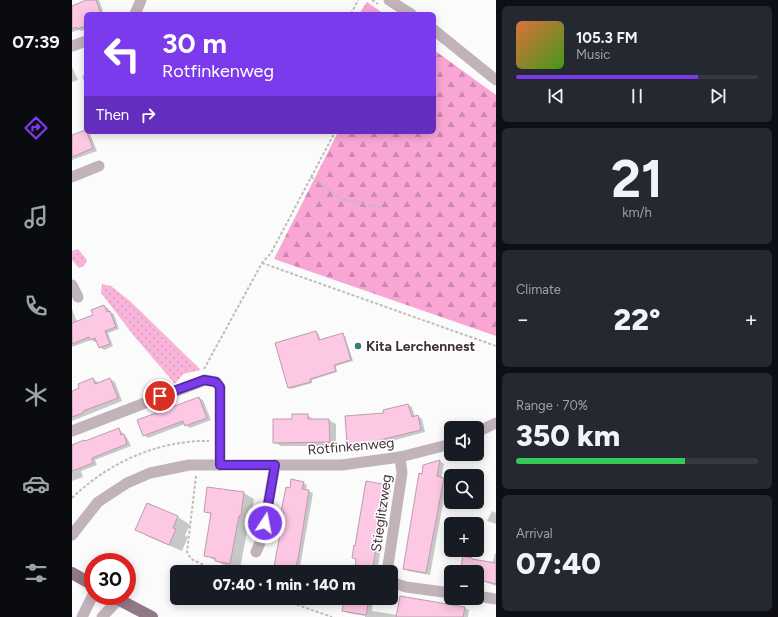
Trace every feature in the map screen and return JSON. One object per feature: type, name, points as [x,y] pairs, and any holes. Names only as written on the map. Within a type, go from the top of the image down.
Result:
[{"type":"main road","points":[[72,573],[84,580]]},
{"type":"main road","points":[[129,605],[152,617]]},
{"type":"street","points":[[136,12],[141,0]]},
{"type":"street","points":[[389,0],[408,12]]},
{"type":"street","points":[[436,32],[496,80]]},
{"type":"street","points":[[72,46],[84,42]]},
{"type":"street","points":[[72,177],[99,166]]},
{"type":"street","points":[[72,285],[78,297]]},
{"type":"street","points":[[72,431],[204,380],[216,382],[220,387],[220,465]]},
{"type":"street","points":[[484,429],[496,423]]},
{"type":"street","name":"Rotfinkenweg","points":[[72,535],[98,502],[127,483],[150,473],[189,465],[342,464],[400,457],[444,446]]},
{"type":"street","name":"Stieglitzweg","points":[[388,565],[402,473],[400,457]]},
{"type":"street","points":[[256,552],[262,538],[275,465]]},
{"type":"street","points":[[398,584],[406,587],[444,592]]},
{"type":"street","points":[[484,597],[496,599]]},
{"type":"street","points":[[82,617],[88,605]]},
{"type":"street","points":[[102,617],[110,605]]},
{"type":"path","points":[[352,12],[358,0]]},
{"type":"path","points":[[204,380],[204,370],[262,263],[271,253],[334,134]]},
{"type":"path","points":[[311,177],[341,199],[381,207]]},
{"type":"path","points":[[262,263],[496,346]]},
{"type":"path","points":[[72,498],[81,489],[106,470],[138,454],[164,446],[199,441],[220,441]]},
{"type":"path","points":[[198,465],[187,552],[191,559],[204,565]]},
{"type":"path","points":[[298,605],[332,617]]},
{"type":"shaded area","points":[[78,249],[87,260],[84,266],[79,268],[72,260],[72,251]]},
{"type":"shaded area","points":[[102,284],[111,286],[130,301],[201,370],[183,374],[175,384],[134,336],[101,293]]},
{"type":"green space","points":[[367,2],[381,12],[360,12]]},
{"type":"green space","points":[[436,51],[496,95],[496,336],[274,259],[337,134],[436,134]]},
{"type":"building","points":[[86,0],[96,0],[100,12],[84,12],[84,27],[72,29],[72,6]]},
{"type":"building","points":[[84,131],[84,134],[88,134],[93,148],[72,157],[72,135]]},
{"type":"building","points":[[104,305],[107,312],[110,311],[116,327],[105,331],[110,344],[99,348],[95,338],[90,340],[89,337],[72,344],[72,323],[93,315],[91,310]]},
{"type":"building","points":[[316,331],[319,340],[343,333],[351,360],[334,365],[336,371],[310,379],[311,382],[288,388],[275,343]]},
{"type":"building","points":[[93,378],[95,384],[110,378],[118,398],[83,411],[83,413],[72,417],[72,391],[79,388],[78,384]]},
{"type":"building","points":[[199,397],[207,418],[185,426],[183,421],[143,436],[137,420]]},
{"type":"building","points":[[408,404],[412,417],[418,415],[421,430],[376,442],[347,444],[345,416],[384,413],[383,410]]},
{"type":"building","points":[[292,414],[308,414],[308,419],[329,419],[330,442],[273,443],[273,419],[292,419]]},
{"type":"building","points":[[119,428],[121,435],[124,434],[127,444],[92,458],[93,463],[72,471],[72,445]]},
{"type":"building","points":[[440,460],[437,476],[444,478],[426,573],[403,569],[419,473],[422,474],[423,465]]},
{"type":"building","points":[[291,479],[304,482],[302,489],[309,490],[299,553],[296,565],[274,565],[284,512],[281,512],[286,487],[290,488]]},
{"type":"building","points":[[366,481],[387,485],[373,565],[356,565],[356,559],[352,558],[354,545],[355,546]]},
{"type":"building","points":[[207,487],[244,492],[241,516],[239,516],[230,564],[215,561],[215,558],[204,556],[211,513],[204,512]]},
{"type":"building","points":[[147,503],[178,516],[173,528],[176,529],[169,545],[135,530]]},
{"type":"building","points":[[463,557],[496,563],[496,584],[484,581],[484,565],[461,565]]},
{"type":"building","points":[[400,596],[444,603],[444,605],[465,607],[463,617],[396,617]]},
{"type":"building","points":[[343,605],[368,605],[366,615],[342,611]]},
{"type":"place","name":"Kita Lerchennest","points":[[358,346]]},
{"type":"route","points":[[160,396],[204,380],[216,382],[220,387],[220,465],[275,465],[265,523]]}]
